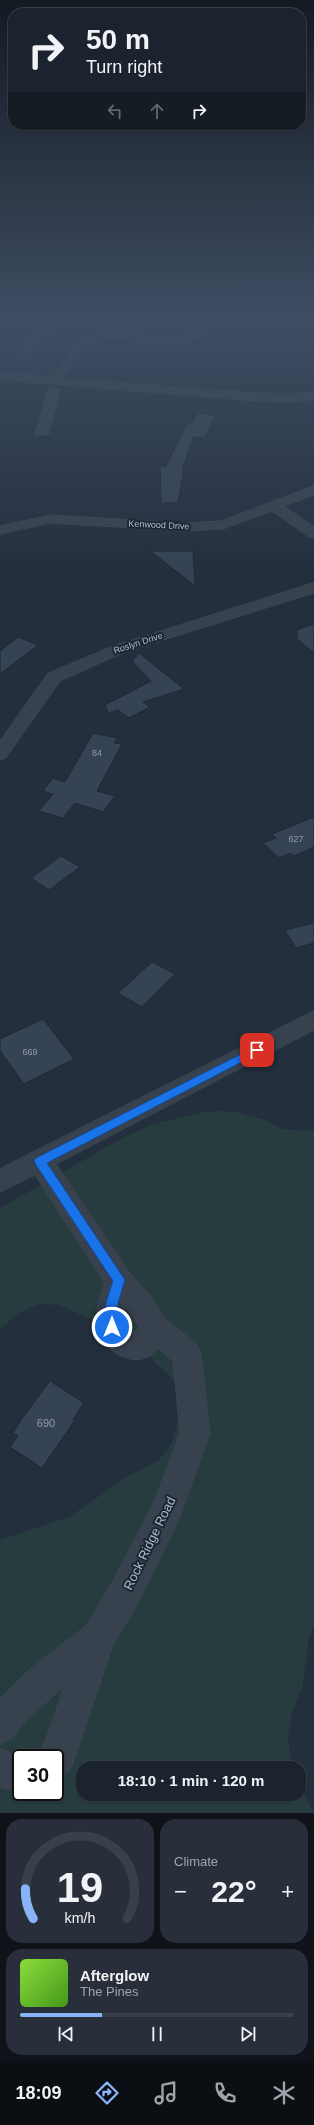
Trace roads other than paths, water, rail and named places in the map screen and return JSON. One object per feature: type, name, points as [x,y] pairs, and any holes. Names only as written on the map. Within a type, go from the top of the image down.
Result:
[{"type":"street","name":"Kenwood Drive","points":[[0,530],[50,519],[185,527],[223,525],[314,490]]},
{"type":"street","points":[[274,506],[314,534]]},
{"type":"street","name":"Roslyn Drive","points":[[0,754],[54,676],[119,649],[314,588]]},
{"type":"street","points":[[0,1181],[314,1020]]},
{"type":"street","name":"Rock Ridge Road","points":[[0,1726],[15,1708],[41,1682],[99,1637],[126,1591],[168,1508],[195,1433],[187,1354],[154,1328],[142,1307],[119,1280],[40,1161]]},
{"type":"street","points":[[61,1749],[99,1637]]},
{"type":"street","points":[[0,1767],[4,1771],[12,1773]]}]
